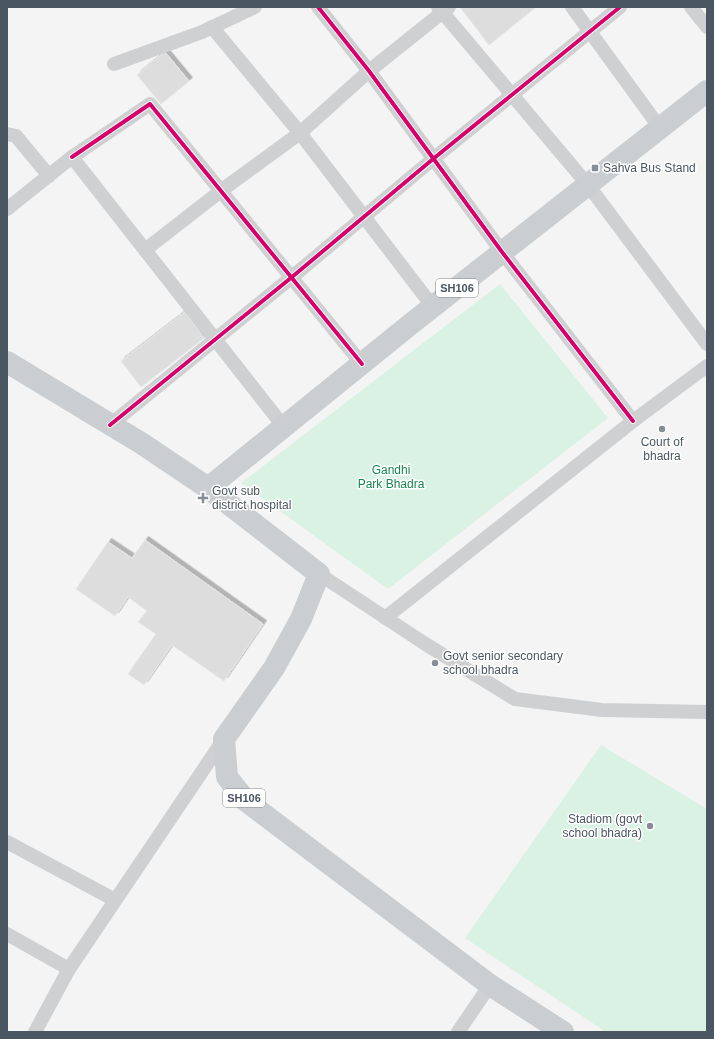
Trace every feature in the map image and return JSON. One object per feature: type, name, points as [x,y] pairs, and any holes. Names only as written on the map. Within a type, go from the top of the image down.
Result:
[{"type":"main road","name":"SH106","points":[[208,488],[502,252],[707,91]]},
{"type":"main road","points":[[7,362],[110,425],[208,488],[319,574],[301,619],[274,668],[224,739]]},
{"type":"main road","name":"SH106","points":[[224,739],[227,777],[246,801],[490,985],[563,1032]]},
{"type":"street","points":[[114,64],[212,27],[255,7]]},
{"type":"street","points":[[318,7],[369,71],[502,252],[633,421]]},
{"type":"street","points":[[572,7],[660,128]]},
{"type":"street","points":[[110,425],[620,7]]},
{"type":"street","points":[[691,7],[707,27]]},
{"type":"street","points":[[145,250],[222,190],[300,133],[369,71],[444,9],[512,95],[588,185],[703,329],[707,344]]},
{"type":"street","points":[[212,27],[300,133],[433,307]]},
{"type":"street","points":[[7,209],[72,157],[150,104],[222,190],[362,364]]},
{"type":"street","points":[[7,134],[16,136],[49,176]]},
{"type":"street","points":[[72,157],[284,427]]},
{"type":"street","points":[[386,618],[633,421],[707,366]]},
{"type":"street","points":[[319,574],[386,618],[515,698],[602,710],[707,712]]},
{"type":"street","points":[[36,1032],[69,969],[224,739]]},
{"type":"street","points":[[7,842],[115,900]]},
{"type":"street","points":[[7,934],[69,969]]},
{"type":"street","points":[[458,1032],[490,985]]},
{"type":"green space","name":"Gandhi Park Bhadra","points":[[500,284],[608,418],[388,589],[241,483]]},
{"type":"green space","points":[[601,745],[707,809],[707,1032],[606,1032],[465,938]]},
{"type":"building","points":[[460,7],[536,7],[489,45]]},
{"type":"building","points":[[165,52],[189,81],[161,104],[137,75]]},
{"type":"building","points":[[185,312],[204,338],[141,387],[121,361]]},
{"type":"building","points":[[145,540],[263,624],[224,681],[172,645],[144,685],[128,674],[156,634],[138,622],[147,611],[128,597],[115,616],[76,589],[108,542],[132,558]]},
{"type":"cycle path","points":[[318,7],[369,71],[502,252],[633,421]]},
{"type":"cycle path","points":[[110,425],[620,7]]},
{"type":"cycle path","points":[[72,157],[150,104],[362,364]]},
{"type":"place","name":"Sahva Bus Stand","points":[[595,168]]},
{"type":"place","name":"Court of bhadra","points":[[662,429]]},
{"type":"place","name":"Govt sub district hospital","points":[[203,498]]},
{"type":"place","name":"Govt senior secondary school bhadra","points":[[435,663]]},
{"type":"place","name":"Stadiom (govt school bhadra)","points":[[650,826]]}]
